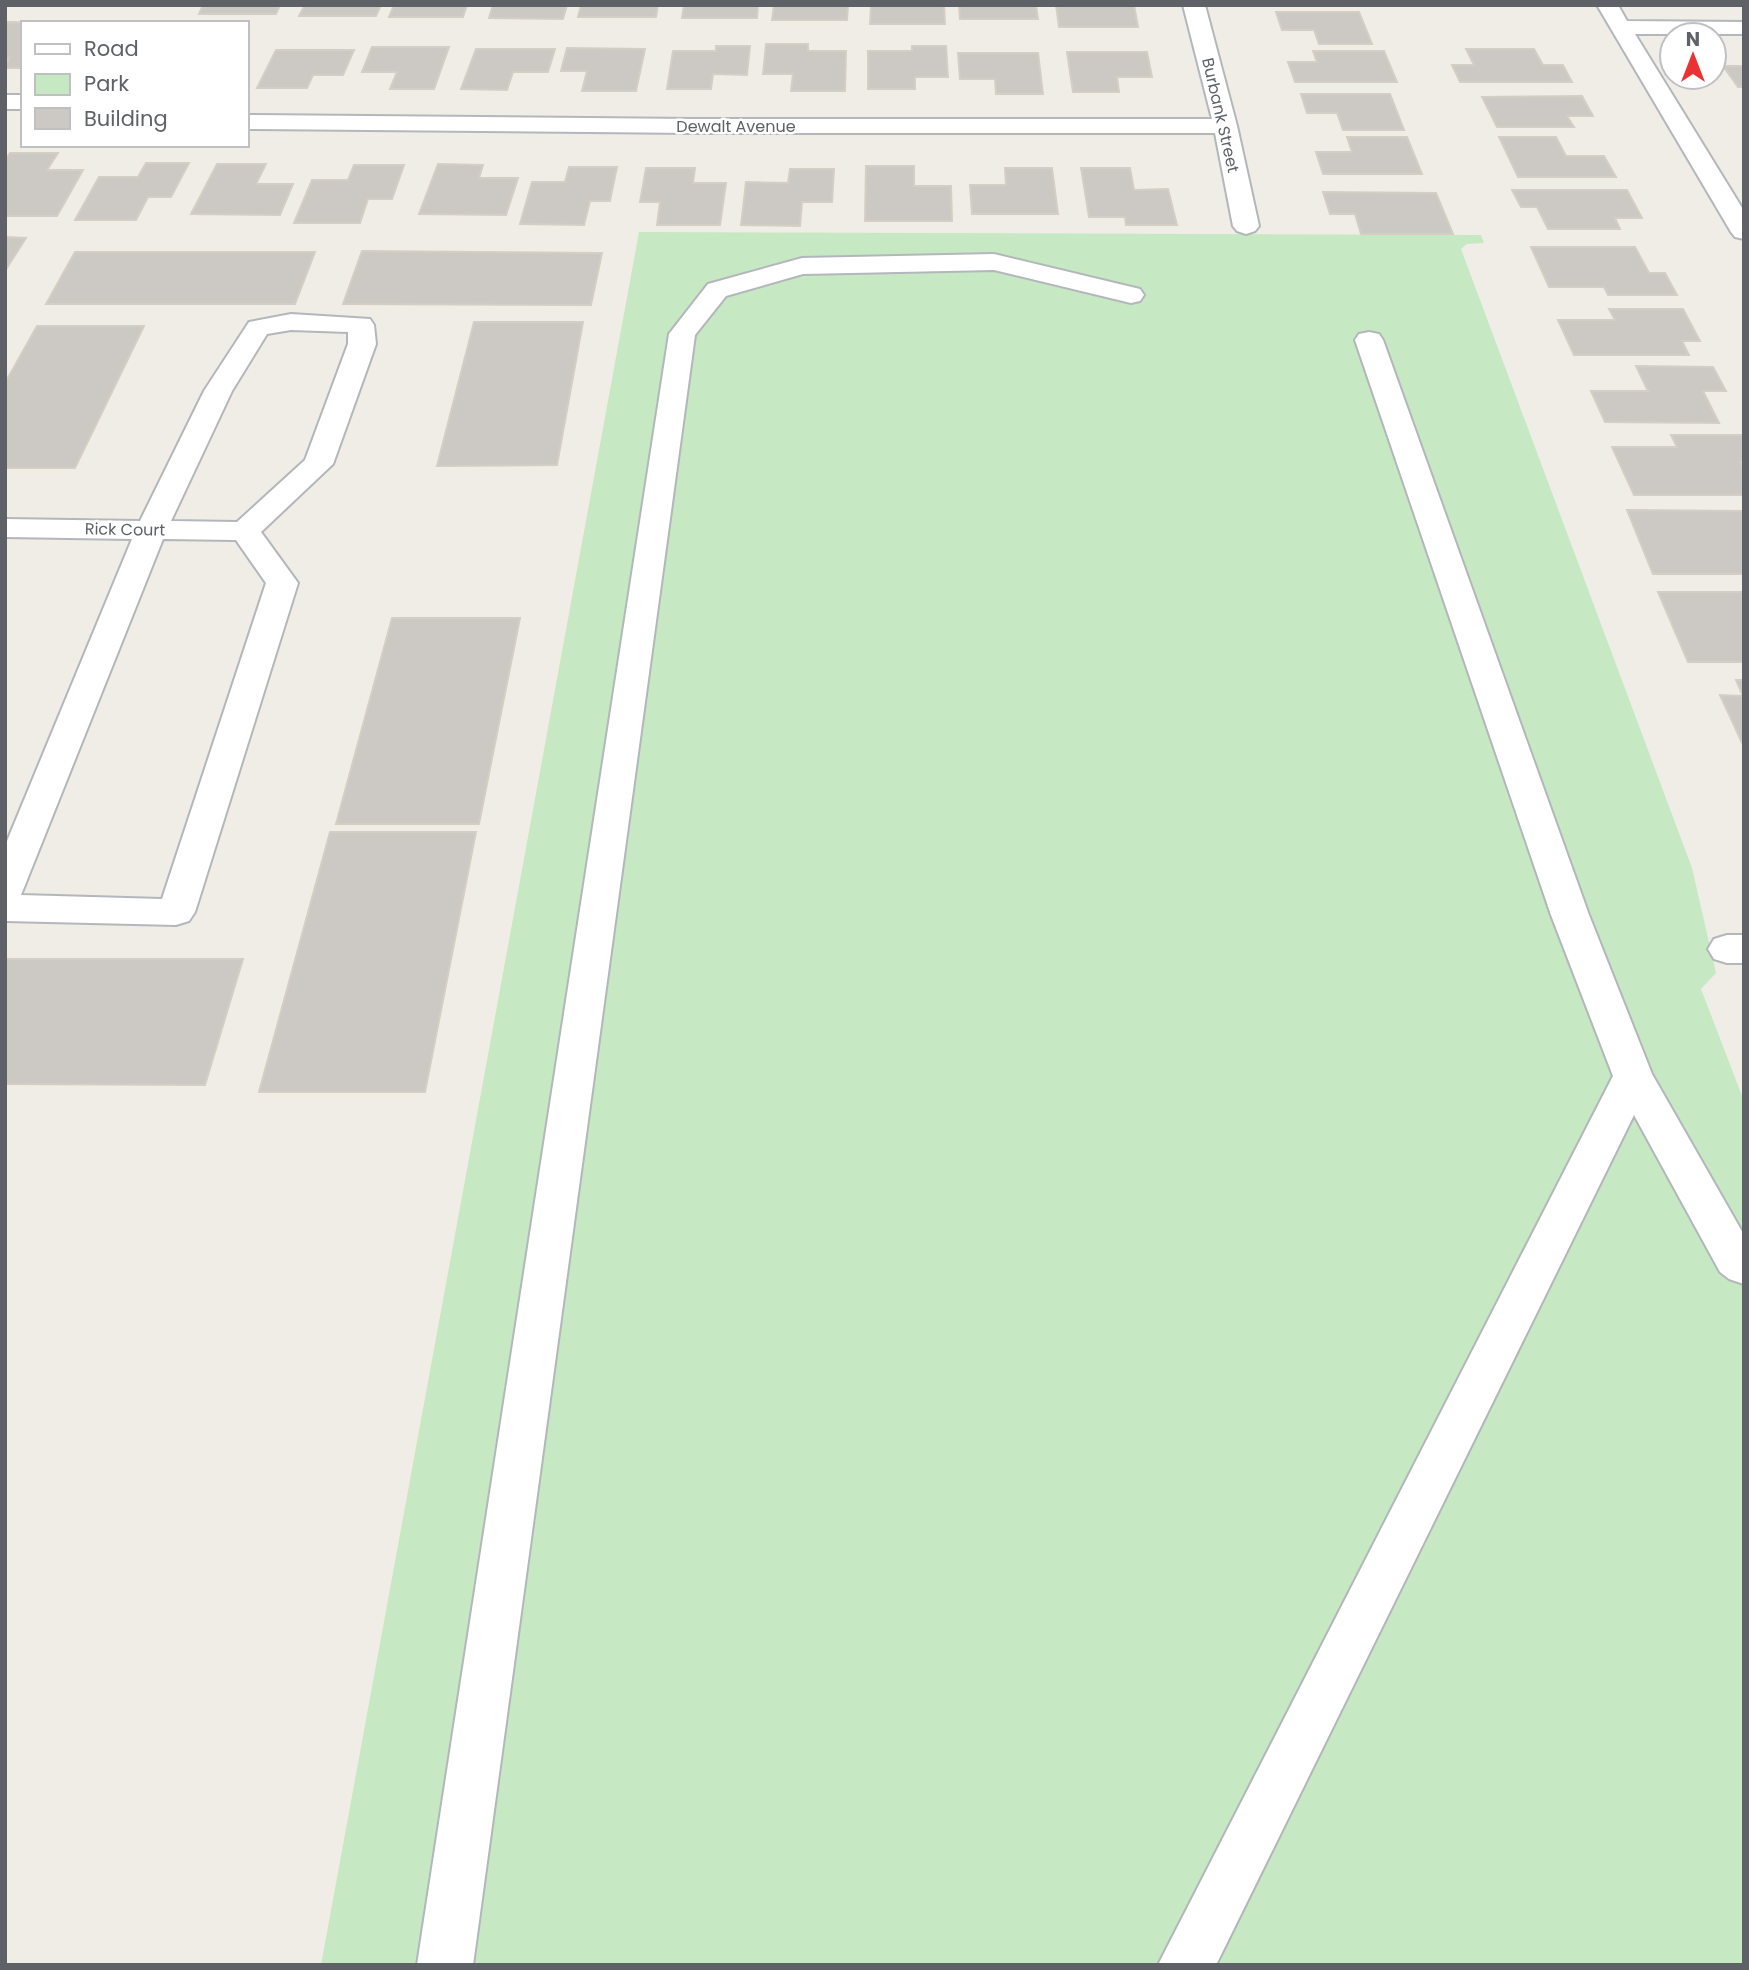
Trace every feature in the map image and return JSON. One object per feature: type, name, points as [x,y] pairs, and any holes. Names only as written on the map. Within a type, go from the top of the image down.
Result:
[{"type":"street","name":"Burbank Street","points":[[1194,5],[1225,126],[1246,226]]},
{"type":"street","points":[[1607,5],[1744,232]]},
{"type":"street","points":[[1619,27],[1744,28]]},
{"type":"street","name":"Dewalt Avenue","points":[[248,121],[693,126],[1225,126]]},
{"type":"street","points":[[445,1965],[682,334],[717,290],[802,266],[994,262],[1132,295]]},
{"type":"street","points":[[5,891],[151,530],[218,391],[258,328],[291,321],[361,324],[362,344],[318,464],[245,531],[282,583],[176,912],[5,908]]},
{"type":"street","points":[[1370,340],[1570,915],[1633,1076],[1735,1259],[1744,1266]]},
{"type":"street","name":"Rick Court","points":[[5,528],[245,531]]},
{"type":"street","points":[[1186,1965],[1633,1076]]},
{"type":"green space","points":[[639,232],[1481,235],[1484,243],[1467,244],[1461,249],[1692,868],[1716,973],[1701,989],[1744,1101],[1744,1965],[321,1965]]},
{"type":"building","points":[[203,5],[280,5],[276,14],[199,14]]},
{"type":"building","points":[[305,5],[381,5],[376,16],[299,16]]},
{"type":"building","points":[[394,5],[467,5],[463,17],[389,17]]},
{"type":"building","points":[[493,5],[567,5],[563,19],[489,18]]},
{"type":"building","points":[[581,5],[658,5],[656,17],[578,17]]},
{"type":"building","points":[[684,5],[758,5],[757,18],[682,18]]},
{"type":"building","points":[[774,5],[848,5],[847,20],[772,20]]},
{"type":"building","points":[[871,5],[944,5],[945,24],[870,24]]},
{"type":"building","points":[[959,5],[1036,5],[1038,19],[960,19]]},
{"type":"building","points":[[1056,5],[1134,5],[1138,27],[1059,27]]},
{"type":"building","points":[[1276,12],[1359,12],[1372,44],[1319,44],[1314,30],[1282,30]]},
{"type":"building","points":[[5,22],[21,22],[21,68],[5,68],[9,58],[5,58]]},
{"type":"building","points":[[766,44],[808,44],[808,51],[846,51],[845,91],[791,91],[793,74],[763,74]]},
{"type":"building","points":[[716,46],[750,46],[747,75],[713,74],[711,89],[667,89],[673,51],[716,51]]},
{"type":"building","points":[[912,46],[946,46],[948,77],[915,77],[915,89],[868,89],[868,51],[912,51]]},
{"type":"building","points":[[372,47],[449,47],[434,89],[390,89],[397,72],[362,72]]},
{"type":"building","points":[[567,48],[645,49],[636,91],[582,91],[587,71],[561,71]]},
{"type":"building","points":[[476,49],[555,49],[548,72],[513,72],[507,90],[461,89]]},
{"type":"building","points":[[1466,49],[1534,49],[1543,65],[1563,65],[1572,82],[1460,82],[1452,65],[1474,65]]},
{"type":"building","points":[[276,50],[354,50],[343,75],[313,75],[307,88],[257,88]]},
{"type":"building","points":[[1313,51],[1384,51],[1397,82],[1295,82],[1288,62],[1317,62]]},
{"type":"building","points":[[1067,52],[1147,52],[1152,77],[1117,77],[1119,92],[1073,92]]},
{"type":"building","points":[[958,53],[1038,53],[1043,94],[996,94],[995,79],[960,79]]},
{"type":"building","points":[[1728,66],[1744,66],[1744,87],[1738,87],[1728,73]]},
{"type":"building","points":[[1301,94],[1390,94],[1404,130],[1343,130],[1337,113],[1307,113]]},
{"type":"building","points":[[1582,96],[1593,116],[1567,116],[1574,127],[1497,127],[1482,97]]},
{"type":"building","points":[[1347,137],[1407,137],[1422,174],[1323,174],[1316,152],[1352,152]]},
{"type":"building","points":[[1499,137],[1556,137],[1566,156],[1604,156],[1616,177],[1518,177]]},
{"type":"building","points":[[10,153],[58,153],[47,170],[83,170],[57,216],[5,216],[5,160]]},
{"type":"building","points":[[146,163],[189,163],[171,197],[148,197],[136,220],[75,220],[99,177],[138,177]]},
{"type":"building","points":[[217,164],[266,164],[256,184],[293,184],[280,215],[191,214]]},
{"type":"building","points":[[438,164],[483,165],[479,178],[518,178],[506,215],[419,214]]},
{"type":"building","points":[[354,165],[404,165],[392,199],[368,199],[360,223],[294,223],[312,180],[348,180]]},
{"type":"building","points":[[866,166],[914,166],[914,186],[951,186],[952,221],[865,221]]},
{"type":"building","points":[[569,167],[617,167],[610,201],[590,201],[584,225],[520,224],[532,182],[565,182]]},
{"type":"building","points":[[646,168],[695,168],[693,183],[726,183],[720,225],[657,225],[660,202],[640,202]]},
{"type":"building","points":[[1005,168],[1052,168],[1058,214],[972,214],[970,185],[1006,185]]},
{"type":"building","points":[[1081,168],[1130,168],[1134,190],[1168,189],[1177,225],[1126,225],[1125,217],[1089,217]]},
{"type":"building","points":[[790,169],[834,169],[832,202],[802,202],[800,226],[741,225],[746,182],[788,183]]},
{"type":"building","points":[[1512,190],[1627,190],[1642,218],[1615,218],[1620,229],[1548,229],[1537,207],[1521,207]]},
{"type":"building","points":[[1323,192],[1436,193],[1453,234],[1361,234],[1355,214],[1330,214]]},
{"type":"building","points":[[5,237],[26,238],[5,271]]},
{"type":"building","points":[[1531,247],[1635,247],[1649,273],[1665,273],[1677,295],[1608,295],[1604,287],[1549,287]]},
{"type":"building","points":[[362,251],[602,253],[591,305],[343,304]]},
{"type":"building","points":[[75,252],[315,252],[295,304],[46,304]]},
{"type":"building","points":[[1609,309],[1683,309],[1700,341],[1682,341],[1689,355],[1574,355],[1558,320],[1615,320]]},
{"type":"building","points":[[474,322],[583,322],[557,465],[437,466]]},
{"type":"building","points":[[37,326],[144,326],[75,468],[5,468],[5,383]]},
{"type":"building","points":[[1636,366],[1713,367],[1726,391],[1703,391],[1719,423],[1605,422],[1591,391],[1648,391]]},
{"type":"building","points":[[1671,435],[1744,435],[1744,462],[1740,462],[1744,469],[1744,495],[1634,495],[1612,447],[1677,447]]},
{"type":"building","points":[[1627,510],[1744,511],[1744,574],[1653,574]]},
{"type":"building","points":[[1658,592],[1744,592],[1744,662],[1688,662]]},
{"type":"building","points":[[392,618],[520,618],[479,824],[336,824]]},
{"type":"building","points":[[1736,680],[1744,680],[1744,747],[1720,695],[1743,696]]},
{"type":"building","points":[[330,832],[476,832],[425,1092],[259,1092]]},
{"type":"building","points":[[5,959],[243,959],[205,1085],[5,1084]]}]
